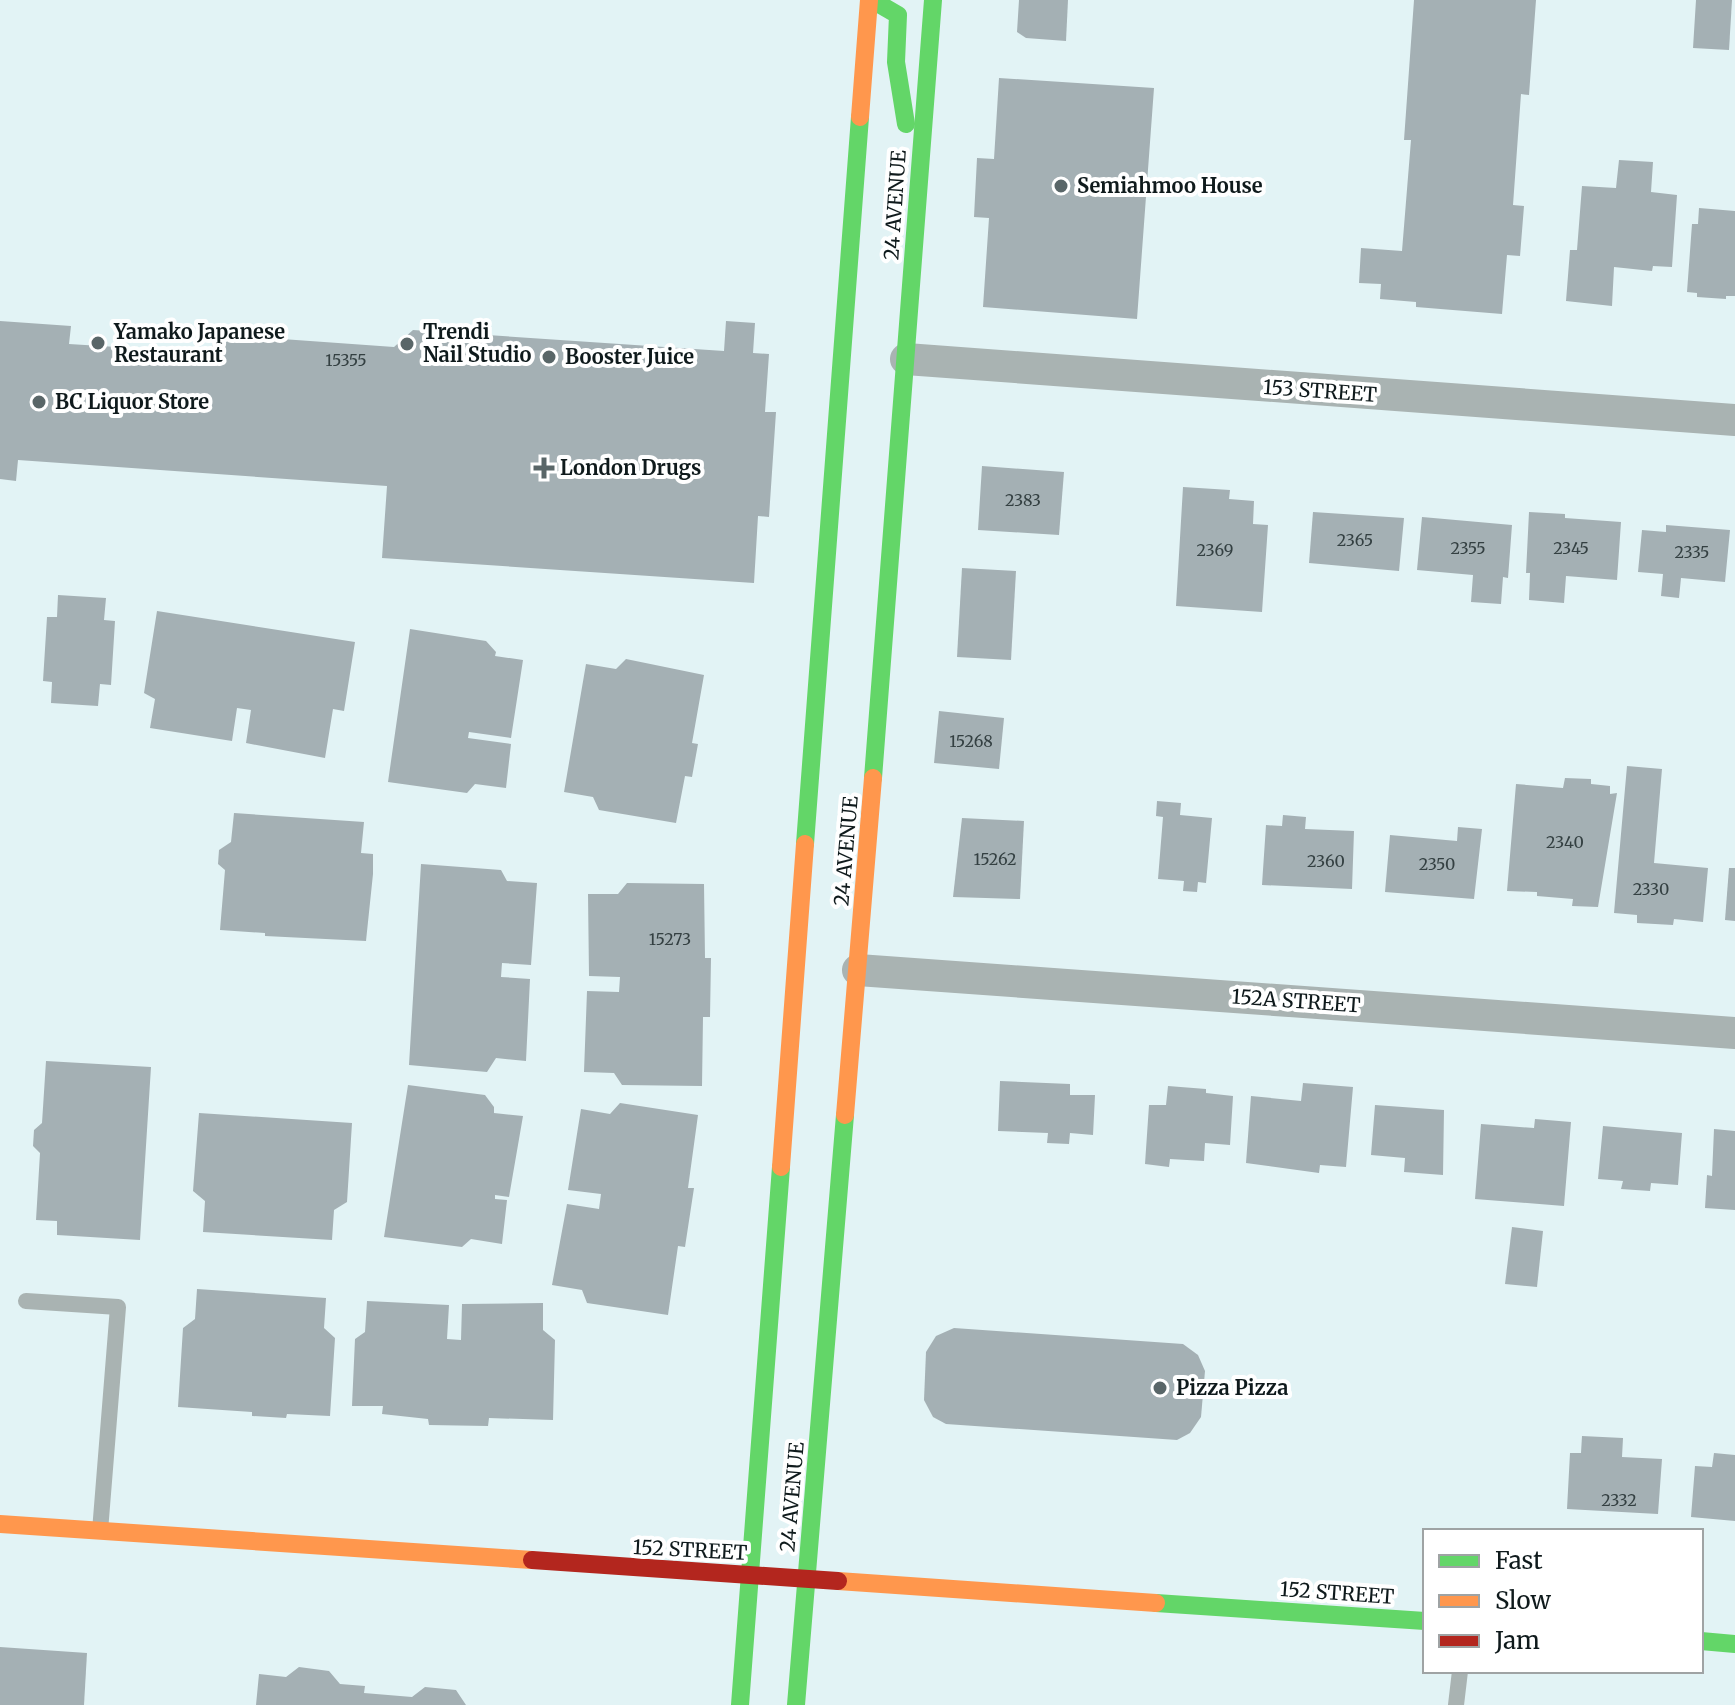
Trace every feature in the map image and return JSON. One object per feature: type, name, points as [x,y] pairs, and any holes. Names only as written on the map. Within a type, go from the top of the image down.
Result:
[{"type":"main road","points":[[870,0],[898,15],[896,62],[918,197]]},
{"type":"main road","name":"24 AVENUE","points":[[740,1705],[870,0]]},
{"type":"main road","name":"24 AVENUE","points":[[796,1705],[858,970],[933,0]]},
{"type":"main road","name":"152 STREET","points":[[0,1524],[1423,1621]]},
{"type":"main road","points":[[1703,1641],[1735,1644]]},
{"type":"street","name":"153 STREET","points":[[906,359],[1735,420]]},
{"type":"street","name":"152A STREET","points":[[858,970],[1735,1033]]},
{"type":"lane","points":[[26,1301],[118,1307],[100,1532]]},
{"type":"lane","points":[[1456,1705],[1460,1673]]},
{"type":"building","points":[[1019,0],[1068,0],[1066,41],[1026,38],[1017,32]]},
{"type":"building","points":[[1414,0],[1536,0],[1529,95],[1521,94],[1513,205],[1524,206],[1520,256],[1507,255],[1502,314],[1416,307],[1416,302],[1380,299],[1381,284],[1359,283],[1361,248],[1402,251],[1411,140],[1404,140]]},
{"type":"building","points":[[1696,0],[1732,0],[1729,50],[1693,48]]},
{"type":"building","name":"Semiahmoo House","points":[[999,78],[1154,88],[1137,319],[983,307],[989,218],[974,217],[977,158],[994,159]]},
{"type":"building","points":[[1619,160],[1653,162],[1651,192],[1677,195],[1672,267],[1653,266],[1652,271],[1614,267],[1612,306],[1566,301],[1570,250],[1577,250],[1582,186],[1616,188]]},
{"type":"building","points":[[1699,208],[1735,211],[1735,296],[1726,296],[1726,299],[1697,297],[1697,293],[1687,292],[1692,224],[1698,224]]},
{"type":"building","points":[[0,321],[71,326],[69,344],[212,353],[213,334],[394,347],[413,330],[724,351],[726,321],[755,323],[753,353],[769,354],[765,412],[776,412],[769,517],[758,516],[754,583],[382,558],[387,486],[18,460],[16,481],[0,479]]},
{"type":"building","points":[[982,466],[1064,472],[1059,535],[978,530]]},
{"type":"building","points":[[1183,487],[1230,490],[1229,499],[1254,501],[1253,524],[1268,525],[1262,612],[1176,606]]},
{"type":"building","points":[[1313,512],[1404,518],[1399,571],[1309,563]]},
{"type":"building","points":[[1529,512],[1621,522],[1617,580],[1566,576],[1564,603],[1529,600],[1530,573],[1526,573]]},
{"type":"building","points":[[1422,517],[1512,525],[1508,578],[1503,577],[1501,604],[1471,602],[1473,575],[1417,570]]},
{"type":"building","points":[[1666,525],[1730,530],[1725,582],[1681,578],[1679,598],[1661,596],[1663,574],[1638,572],[1642,530],[1666,532]]},
{"type":"building","points":[[962,568],[1016,571],[1011,660],[957,657]]},
{"type":"building","points":[[58,595],[106,598],[104,620],[115,621],[111,685],[100,684],[98,706],[51,703],[52,682],[43,681],[47,617],[57,617]]},
{"type":"building","points":[[157,611],[355,642],[344,711],[333,709],[325,758],[246,743],[251,710],[237,708],[232,741],[150,728],[155,699],[144,693]]},
{"type":"building","points":[[410,629],[486,641],[496,652],[495,656],[523,660],[511,738],[469,732],[468,738],[511,744],[506,788],[475,784],[467,793],[388,782]]},
{"type":"building","points":[[626,659],[704,675],[692,743],[698,744],[692,777],[685,776],[676,823],[599,810],[593,797],[564,792],[586,664],[616,669]]},
{"type":"building","points":[[939,711],[1004,718],[999,769],[934,763]]},
{"type":"building","points":[[1627,766],[1662,769],[1654,863],[1708,868],[1703,922],[1674,919],[1673,925],[1637,923],[1637,915],[1614,913]]},
{"type":"building","points":[[1565,778],[1591,779],[1591,784],[1610,786],[1610,794],[1617,793],[1598,907],[1572,906],[1573,899],[1537,896],[1537,892],[1507,891],[1516,784],[1563,788]]},
{"type":"building","points":[[1157,801],[1181,803],[1180,815],[1212,818],[1206,883],[1198,882],[1197,892],[1183,891],[1184,881],[1158,879],[1163,817],[1156,816]]},
{"type":"building","points":[[234,813],[364,822],[361,853],[373,854],[366,941],[265,936],[265,933],[220,930],[225,870],[218,864],[219,850],[231,842]]},
{"type":"building","points":[[1283,815],[1306,817],[1305,829],[1354,831],[1352,889],[1262,885],[1266,825],[1282,826]]},
{"type":"building","points":[[962,818],[1024,821],[1020,899],[953,897]]},
{"type":"building","points":[[1458,827],[1482,829],[1474,899],[1385,892],[1390,835],[1457,841]]},
{"type":"building","points":[[421,864],[501,870],[507,881],[537,883],[531,965],[502,963],[501,977],[530,979],[526,1061],[496,1058],[487,1072],[409,1065]]},
{"type":"building","points":[[1729,868],[1735,868],[1735,921],[1725,920]]},
{"type":"building","points":[[627,883],[704,884],[705,958],[711,958],[710,1017],[703,1017],[702,1086],[622,1085],[614,1073],[584,1072],[587,991],[619,992],[620,977],[589,976],[588,894],[618,894]]},
{"type":"building","points":[[46,1061],[151,1067],[140,1240],[57,1235],[57,1221],[36,1220],[40,1153],[33,1146],[34,1130],[42,1123]]},
{"type":"building","points":[[1000,1081],[1070,1084],[1070,1095],[1095,1095],[1093,1135],[1070,1133],[1069,1144],[1047,1143],[1048,1133],[998,1131]]},
{"type":"building","points":[[1303,1083],[1353,1087],[1346,1167],[1320,1165],[1319,1173],[1246,1163],[1251,1096],[1301,1101]]},
{"type":"building","points":[[408,1085],[485,1095],[494,1107],[494,1113],[523,1116],[509,1197],[495,1195],[495,1199],[507,1200],[502,1244],[471,1239],[462,1247],[384,1237]]},
{"type":"building","points":[[1168,1086],[1206,1089],[1206,1093],[1233,1096],[1230,1145],[1205,1143],[1204,1161],[1170,1159],[1169,1167],[1145,1164],[1149,1105],[1166,1105]]},
{"type":"building","points":[[620,1103],[698,1115],[688,1188],[694,1188],[685,1247],[678,1246],[668,1315],[587,1303],[582,1290],[552,1285],[567,1204],[599,1209],[601,1194],[568,1190],[581,1109],[610,1114]]},
{"type":"building","points":[[1375,1105],[1444,1110],[1443,1175],[1404,1172],[1405,1158],[1371,1155]]},
{"type":"building","points":[[199,1113],[352,1123],[347,1202],[334,1210],[332,1240],[203,1232],[205,1201],[193,1191]]},
{"type":"building","points":[[1535,1119],[1571,1122],[1564,1206],[1475,1199],[1481,1124],[1534,1128]]},
{"type":"building","points":[[1603,1126],[1682,1133],[1678,1185],[1651,1183],[1650,1191],[1621,1189],[1623,1181],[1598,1179]]},
{"type":"building","points":[[1714,1129],[1735,1131],[1735,1210],[1705,1208],[1707,1175],[1712,1176]]},
{"type":"building","points":[[1512,1227],[1543,1231],[1537,1287],[1505,1284]]},
{"type":"building","points":[[197,1289],[326,1298],[324,1328],[335,1338],[330,1416],[252,1416],[252,1412],[178,1407],[183,1328],[195,1319]]},
{"type":"building","points":[[367,1301],[449,1305],[447,1339],[461,1340],[462,1304],[543,1303],[543,1330],[555,1340],[553,1420],[489,1418],[488,1426],[429,1425],[428,1419],[382,1414],[383,1406],[352,1406],[355,1339],[365,1332]]},
{"type":"building","points":[[954,1328],[1183,1344],[1198,1355],[1205,1371],[1201,1417],[1190,1433],[1177,1440],[946,1424],[933,1417],[924,1400],[926,1352],[936,1336]]},
{"type":"building","points":[[1582,1436],[1623,1438],[1622,1457],[1662,1459],[1658,1514],[1567,1509],[1570,1453],[1581,1453]]},
{"type":"building","points":[[1714,1453],[1735,1455],[1735,1521],[1691,1517],[1695,1466],[1712,1467]]},
{"type":"building","points":[[0,1647],[87,1653],[84,1705],[0,1705]]},
{"type":"building","points":[[299,1667],[329,1671],[340,1684],[365,1686],[364,1693],[412,1697],[425,1687],[456,1690],[466,1705],[256,1705],[259,1674],[286,1677]]},
{"type":"traffic: fast","points":[[872,0],[898,15],[896,62],[906,124]]},
{"type":"traffic: fast","points":[[873,778],[933,0]]},
{"type":"traffic: fast","points":[[805,844],[860,117]]},
{"type":"traffic: fast","points":[[796,1705],[845,1115]]},
{"type":"traffic: fast","points":[[740,1705],[781,1167]]},
{"type":"traffic: fast","points":[[1156,1603],[1423,1621]]},
{"type":"traffic: fast","points":[[1703,1641],[1735,1644]]},
{"type":"traffic: slow","points":[[860,117],[869,0]]},
{"type":"traffic: slow","points":[[845,1115],[873,778]]},
{"type":"traffic: slow","points":[[781,1167],[805,844]]},
{"type":"traffic: slow","points":[[0,1524],[532,1560]]},
{"type":"traffic: slow","points":[[838,1581],[1156,1603]]},
{"type":"traffic: jam","points":[[532,1560],[838,1581]]},
{"type":"place","name":"Semiahmoo House","points":[[1061,186]]},
{"type":"place","name":"Yamako Japanese Restaurant","points":[[98,343]]},
{"type":"place","name":"Trendi Nail Studio","points":[[407,344]]},
{"type":"place","name":"Booster Juice","points":[[549,357]]},
{"type":"place","name":"BC Liquor Store","points":[[39,402]]},
{"type":"place","name":"London Drugs","points":[[544,468]]},
{"type":"place","name":"Pizza Pizza","points":[[1160,1388]]}]
